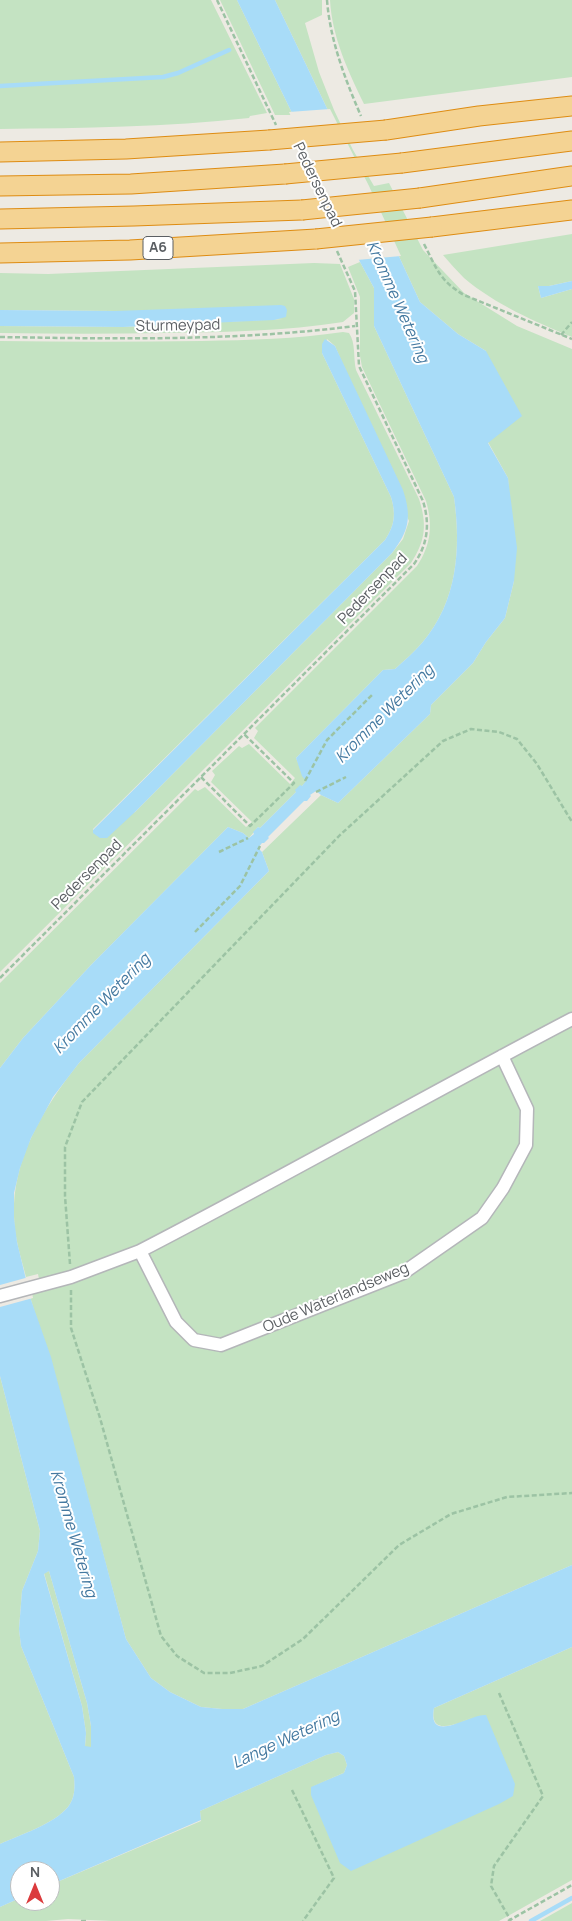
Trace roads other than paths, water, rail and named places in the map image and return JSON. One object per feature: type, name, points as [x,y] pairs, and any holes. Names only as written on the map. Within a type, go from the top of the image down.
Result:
[{"type":"highway","points":[[0,152],[126,149],[274,135],[386,130],[479,116],[572,106]]},
{"type":"highway","points":[[0,186],[131,184],[285,174],[402,164],[572,141]]},
{"type":"highway","name":"A6","points":[[0,219],[302,210],[420,198],[572,176]]},
{"type":"highway","name":"A6","points":[[0,253],[130,250],[316,239],[572,210]]},
{"type":"lane","points":[[0,1296],[71,1277],[140,1251],[572,1020]]},
{"type":"lane","name":"Oude Waterlandseweg","points":[[140,1251],[176,1322],[194,1340],[221,1345],[403,1273],[482,1218],[503,1188],[526,1145],[527,1109],[502,1056]]},
{"type":"water","points":[[237,0],[275,0],[347,150],[367,187],[420,302],[458,334],[486,351],[522,416],[488,443],[508,478],[517,548],[514,581],[505,618],[486,642],[473,663],[431,705],[430,714],[338,803],[316,791],[262,843],[258,848],[262,852],[269,871],[79,1063],[53,1097],[31,1138],[20,1168],[14,1193],[14,1218],[17,1242],[31,1300],[51,1357],[126,1639],[151,1678],[170,1692],[201,1707],[243,1709],[572,1565],[572,1647],[434,1708],[434,1719],[437,1725],[443,1726],[486,1715],[515,1784],[513,1796],[499,1804],[351,1871],[340,1863],[311,1795],[311,1787],[344,1773],[347,1765],[344,1756],[338,1752],[326,1755],[200,1811],[201,1820],[60,1881],[60,1861],[10,1861],[10,1902],[0,1907],[0,1844],[54,1819],[62,1813],[72,1800],[74,1777],[21,1646],[19,1629],[22,1591],[38,1551],[40,1531],[0,1376],[0,1068],[23,1038],[91,965],[228,827],[243,833],[249,838],[258,827],[260,828],[296,792],[295,790],[300,785],[302,786],[306,781],[302,776],[296,758],[383,670],[395,669],[422,643],[434,627],[443,610],[450,592],[456,555],[457,535],[454,497],[374,326],[374,288],[360,262],[293,115]],"holes":[[[49,1571],[87,1703],[91,1726],[91,1747],[85,1746],[86,1733],[82,1706],[44,1574]]]},
{"type":"water","points":[[572,281],[572,289],[541,298],[538,286],[549,286]]},
{"type":"water","points":[[285,306],[287,310],[286,317],[274,320],[123,327],[0,326],[0,310],[115,311]]},
{"type":"water","points":[[325,339],[335,346],[403,490],[408,516],[402,538],[392,553],[135,812],[107,838],[100,838],[93,833],[93,830],[385,540],[391,529],[394,509],[391,497],[322,353],[322,344]]},
{"type":"waterway","points":[[0,86],[163,77],[178,73],[229,50]]},
{"type":"waterway","points":[[531,1921],[572,1898]]},
{"type":"water label","name":"Kromme Wetering","points":[[397,302]]},
{"type":"water label","name":"Kromme Wetering","points":[[385,714]]},
{"type":"water label","name":"Kromme Wetering","points":[[102,1004]]},
{"type":"water label","name":"Kromme Wetering","points":[[73,1534]]},
{"type":"water label","name":"Lange Wetering","points":[[286,1740]]}]
